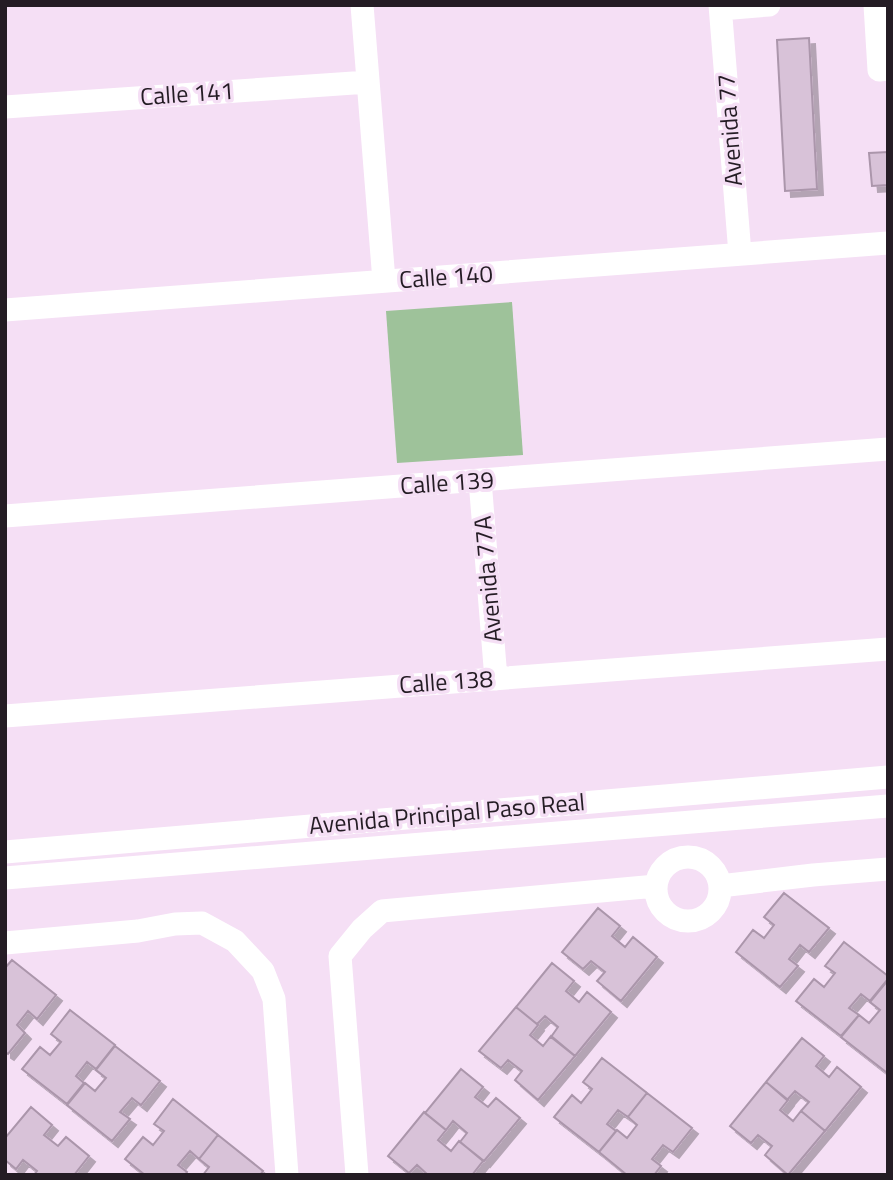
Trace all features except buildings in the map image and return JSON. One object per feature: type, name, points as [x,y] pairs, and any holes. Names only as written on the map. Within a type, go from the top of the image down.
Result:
[{"type":"street","points":[[362,5],[384,281]]},
{"type":"street","points":[[721,7],[769,5]]},
{"type":"street","points":[[875,5],[879,70],[888,69]]},
{"type":"street","name":"Avenida 77","points":[[721,7],[740,254]]},
{"type":"street","name":"Calle 141","points":[[5,107],[368,82]]},
{"type":"street","name":"Calle 140","points":[[5,310],[888,243]]},
{"type":"street","name":"Calle 139","points":[[5,516],[888,449]]},
{"type":"street","name":"Avenida 77A","points":[[480,480],[496,679]]},
{"type":"street","name":"Calle 138","points":[[5,716],[888,649]]},
{"type":"street","name":"Avenida Principal Paso Real","points":[[5,852],[888,777]]},
{"type":"street","points":[[681,857],[693,822],[691,794]]},
{"type":"street","name":"Avenida Principal Paso Real","points":[[5,878],[888,806]]},
{"type":"street","points":[[681,857],[692,857],[711,866],[720,886],[719,896],[708,914],[687,920],[668,914],[657,897],[656,886],[664,867],[681,857]]},
{"type":"street","points":[[720,886],[813,874],[888,869]]},
{"type":"street","points":[[357,1175],[340,956],[362,929],[382,911],[656,886]]},
{"type":"street","points":[[5,943],[202,923],[235,941],[263,971],[274,999],[288,1175]]},
{"type":"green space","points":[[512,302],[523,455],[397,463],[386,311]]}]
